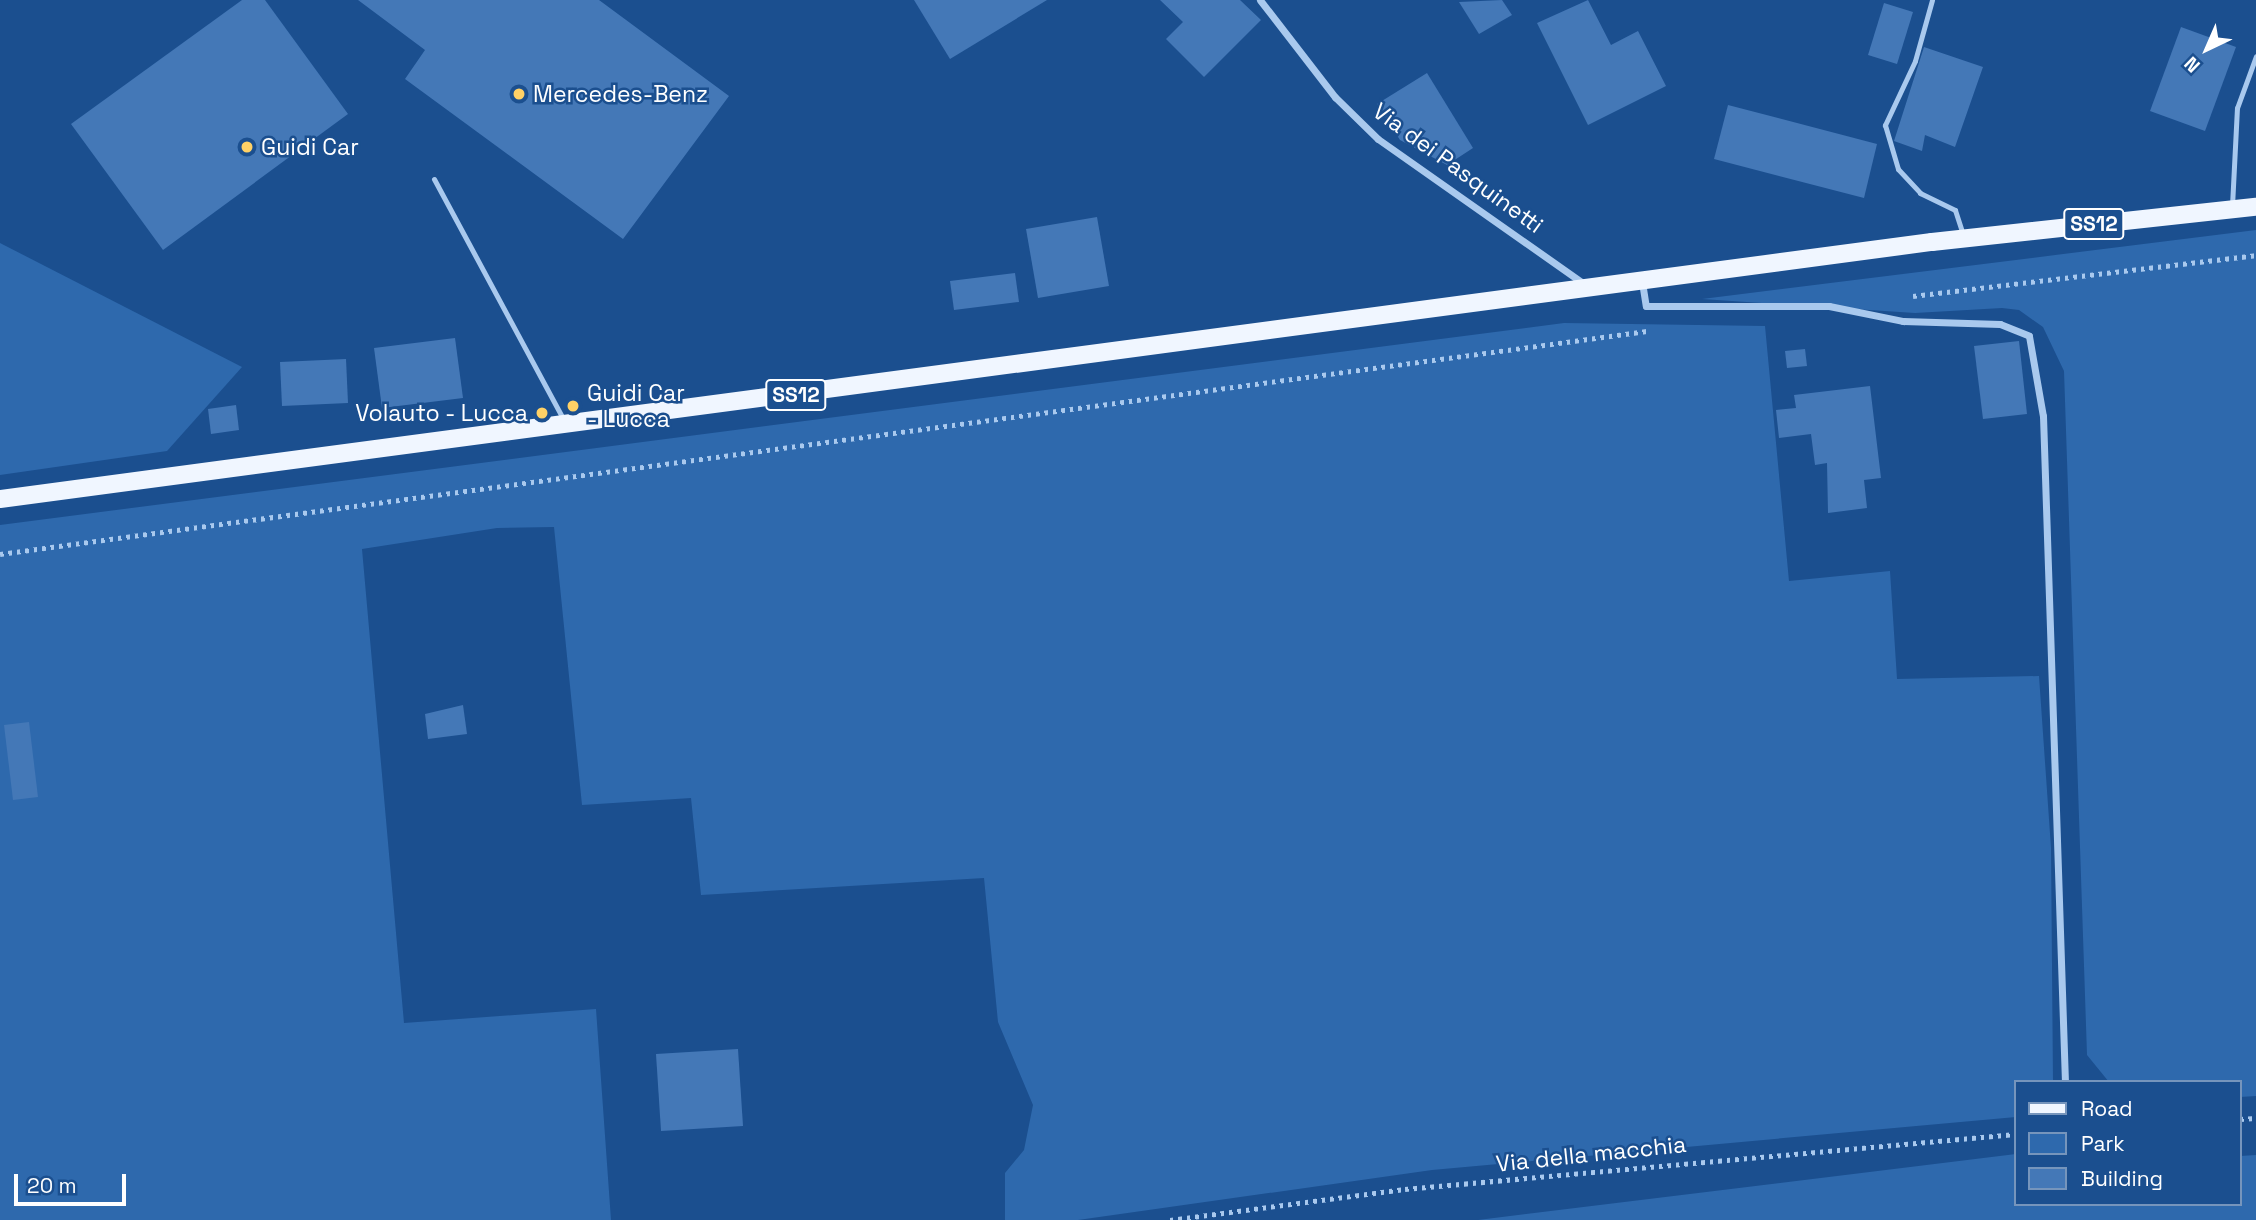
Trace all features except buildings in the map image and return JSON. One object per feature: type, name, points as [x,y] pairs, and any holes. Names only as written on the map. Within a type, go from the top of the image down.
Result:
[{"type":"main road","name":"SS12","points":[[0,499],[1964,238],[2256,207]]},
{"type":"street","name":"Via dei Pasquinetti","points":[[1260,0],[1335,97],[1378,139],[1592,289]]},
{"type":"street","points":[[1642,282],[1646,306],[1829,306],[1903,321],[2000,324],[2029,336],[2043,416],[2065,1080]]},
{"type":"lane","points":[[1932,0],[1914,61],[1885,125],[1898,169],[1920,193],[1955,210],[1964,238]]},
{"type":"lane","points":[[2232,209],[2237,108],[2256,56]]},
{"type":"lane","points":[[434,179],[566,425]]},
{"type":"path","points":[[1898,298],[2256,255]]},
{"type":"path","points":[[0,554],[1656,330]]},
{"type":"path","name":"Via della macchia","points":[[1170,1220],[1405,1189],[2014,1134]]},
{"type":"green space","points":[[2256,230],[2256,1096],[2242,1097],[2242,1080],[2107,1080],[2087,1055],[2064,371],[2043,327],[2019,310],[2002,308],[1915,313],[1702,299]]},
{"type":"green space","points":[[0,243],[242,367],[167,451],[0,475]]},
{"type":"green space","points":[[1564,323],[1765,326],[1789,581],[1890,571],[1897,679],[2039,676],[2051,848],[2053,1080],[2014,1080],[2014,1117],[1432,1170],[1078,1220],[1005,1220],[1005,1173],[1024,1150],[1033,1105],[998,1022],[984,878],[701,895],[691,798],[582,805],[554,527],[497,528],[362,549],[404,1023],[596,1009],[611,1220],[0,1220],[0,525]]},
{"type":"green space","points":[[2014,1154],[2014,1206],[2242,1206],[2242,1156],[2256,1155],[2256,1220],[1478,1220]]},
{"type":"place","name":"Mercedes-Benz","points":[[519,94]]},
{"type":"place","name":"Guidi Car","points":[[247,147]]},
{"type":"place","name":"Guidi Car - Lucca","points":[[573,406]]},
{"type":"place","name":"Volauto - Lucca","points":[[542,413]]}]
